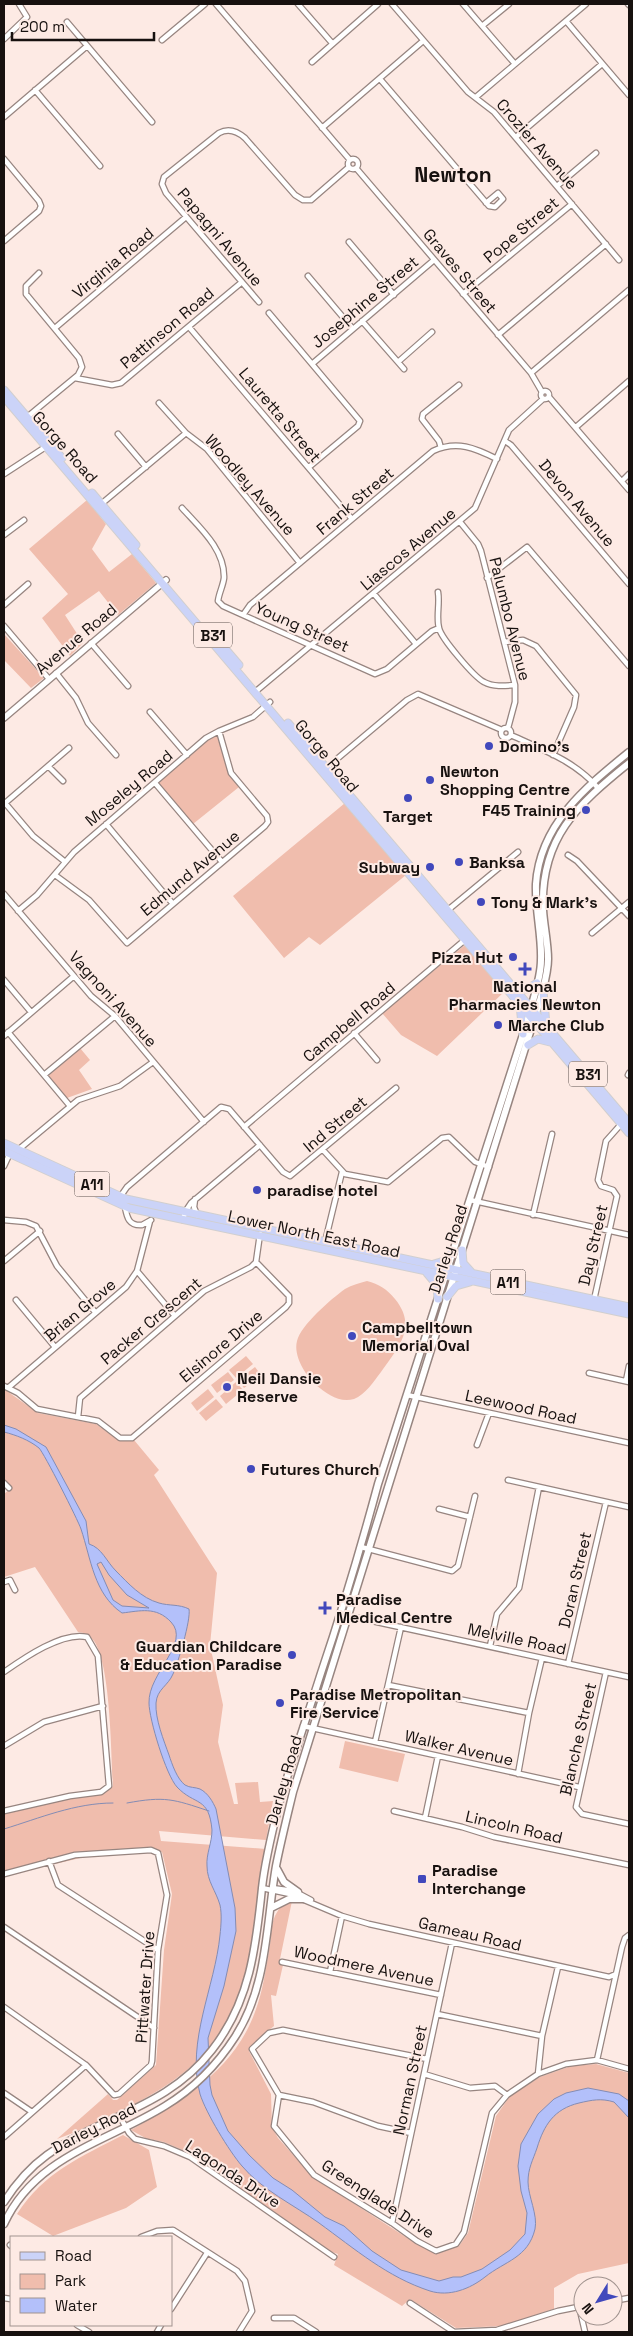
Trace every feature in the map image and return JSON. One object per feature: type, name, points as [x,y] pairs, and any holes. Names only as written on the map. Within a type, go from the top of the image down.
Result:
[{"type":"main road","name":"Gorge Road","points":[[4,390],[25,419]]},
{"type":"main road","name":"Gorge Road","points":[[4,397],[48,445],[257,690],[383,844],[446,912]]},
{"type":"main road","points":[[531,1007],[541,961],[536,913],[536,883],[547,840],[561,815],[593,782],[628,755]]},
{"type":"main road","name":"Darley Road","points":[[4,2202],[26,2174],[47,2155],[157,2099],[187,2076],[220,2039],[236,2014],[248,1982],[257,1942],[267,1852],[303,1726],[340,1614],[378,1484],[438,1299],[462,1250],[523,1034],[543,991],[548,961],[543,899],[547,861],[563,826],[582,803],[629,763]]},
{"type":"main road","name":"Gorge Road","points":[[324,770],[415,871],[520,1005],[546,1026],[625,1122],[629,1133]]},
{"type":"main road","points":[[383,844],[392,844]]},
{"type":"main road","points":[[415,871],[415,880]]},
{"type":"main road","name":"Gorge Road","points":[[467,938],[512,984],[531,1007],[534,1022],[552,1044],[625,1122]]},
{"type":"main road","points":[[512,984],[517,988],[525,990],[537,982]]},
{"type":"main road","points":[[543,991],[546,1026]]},
{"type":"main road","points":[[520,1005],[523,1034]]},
{"type":"main road","name":"Darley Road","points":[[4,2224],[21,2195],[50,2166],[83,2147],[164,2107],[190,2087],[223,2053],[242,2025],[255,1994],[263,1966],[278,1855],[313,1729],[447,1297],[453,1252],[470,1200],[485,1166],[528,1045],[534,1022]]},
{"type":"main road","points":[[528,1045],[533,1040],[540,1038],[552,1044]]},
{"type":"main road","name":"Lower North East Road","points":[[4,1143],[12,1152],[125,1207],[151,1217],[183,1220],[422,1271],[450,1273],[593,1303],[629,1314]]},
{"type":"main road","name":"Lower North East Road","points":[[12,1152],[120,1197],[138,1202],[429,1264],[450,1273]]},
{"type":"main road","points":[[125,1207],[138,1202]]},
{"type":"main road","points":[[447,1297],[459,1285],[474,1278],[463,1263],[462,1250]]},
{"type":"main road","points":[[429,1264],[440,1262],[453,1252]]},
{"type":"main road","points":[[422,1271],[431,1276],[436,1282],[438,1299]]},
{"type":"main road","name":"Lower North East Road","points":[[593,1303],[629,1307]]},
{"type":"main road","points":[[276,1868],[284,1882],[298,1892]]},
{"type":"main road","points":[[271,1908],[288,1898],[304,1899]]},
{"type":"street","points":[[4,39],[27,17],[19,4]]},
{"type":"street","points":[[162,40],[205,4]]},
{"type":"street","points":[[216,4],[350,160],[349,167],[356,168]]},
{"type":"street","points":[[298,4],[332,43]]},
{"type":"street","points":[[312,62],[378,4]]},
{"type":"street","name":"Crozier Avenue","points":[[392,4],[423,41],[476,97],[494,112],[619,260]]},
{"type":"street","points":[[463,4],[515,64]]},
{"type":"street","points":[[482,26],[509,4]]},
{"type":"street","points":[[476,97],[586,4]]},
{"type":"street","points":[[566,21],[629,95]]},
{"type":"street","points":[[67,22],[152,122]]},
{"type":"street","points":[[322,128],[423,41]]},
{"type":"street","points":[[4,117],[87,46]]},
{"type":"street","points":[[516,137],[602,64]]},
{"type":"street","points":[[380,79],[486,202]]},
{"type":"street","points":[[35,90],[100,166]]},
{"type":"street","name":"Papagni Avenue","points":[[259,302],[186,217],[163,187],[163,180],[219,132],[228,130],[237,132],[245,138],[296,196],[303,200],[310,200],[349,167]]},
{"type":"street","points":[[557,186],[596,153]]},
{"type":"street","points":[[4,159],[39,201],[41,206],[39,211],[4,241]]},
{"type":"street","name":"Graves Street","points":[[350,160],[356,160],[356,168],[530,373],[542,392]]},
{"type":"street","name":"Pope Street","points":[[463,294],[572,204]]},
{"type":"street","name":"Virginia Road","points":[[55,328],[186,217]]},
{"type":"street","points":[[349,242],[394,295]]},
{"type":"street","points":[[498,335],[606,244]]},
{"type":"street","name":"Josephine Street","points":[[312,364],[434,260]]},
{"type":"street","points":[[25,419],[75,378],[81,371],[82,363],[25,290],[26,286],[39,273]]},
{"type":"street","points":[[308,276],[353,329]]},
{"type":"street","name":"Pattinson Road","points":[[75,378],[112,385],[121,383],[242,282]]},
{"type":"street","points":[[530,373],[629,290]]},
{"type":"street","points":[[269,313],[360,421],[358,426],[309,467]]},
{"type":"street","points":[[362,321],[404,369]]},
{"type":"street","name":"Lauretta Street","points":[[189,327],[352,519]]},
{"type":"street","points":[[398,362],[432,332]]},
{"type":"street","points":[[576,427],[629,382]]},
{"type":"street","points":[[441,448],[422,419],[424,414],[459,385]]},
{"type":"street","points":[[549,396],[544,398],[541,396],[542,392],[547,391],[549,396],[629,490]]},
{"type":"street","name":"Liascos Avenue","points":[[257,690],[460,522],[478,503],[504,441],[512,427],[544,398]]},
{"type":"street","name":"Woodley Avenue","points":[[159,403],[186,434],[207,449],[300,563]]},
{"type":"street","points":[[118,434],[146,467]]},
{"type":"street","points":[[99,506],[186,434]]},
{"type":"street","name":"Devon Avenue","points":[[504,441],[511,444],[629,584]]},
{"type":"street","points":[[4,474],[48,445]]},
{"type":"street","name":"Frank Street","points":[[243,615],[250,606],[300,563],[434,451],[456,445],[468,446],[497,459]]},
{"type":"street","points":[[622,481],[629,474]]},
{"type":"street","name":"Young Street","points":[[182,508],[210,540],[220,557],[224,579],[218,598],[224,606],[312,644],[372,673],[379,674],[416,644]]},
{"type":"street","points":[[4,535],[24,520]]},
{"type":"street","name":"Palumbo Avenue","points":[[460,522],[478,544],[504,642],[516,702],[508,728]]},
{"type":"street","points":[[488,578],[527,547],[629,666]]},
{"type":"street","name":"Avenue Road","points":[[5,715],[164,582]]},
{"type":"street","points":[[4,604],[28,584]]},
{"type":"street","points":[[438,592],[439,628],[443,636],[482,681],[497,686],[514,685]]},
{"type":"street","points":[[374,594],[416,644],[439,628]]},
{"type":"street","points":[[4,626],[49,679]]},
{"type":"street","points":[[504,642],[523,640],[536,646],[576,695],[574,707],[552,754]]},
{"type":"street","points":[[92,643],[128,686]]},
{"type":"street","points":[[56,674],[76,698],[88,723],[116,755]]},
{"type":"street","points":[[324,770],[407,700],[418,694],[502,730],[508,728],[511,735],[577,767],[598,788]]},
{"type":"street","name":"Moseley Road","points":[[18,910],[55,875],[64,862],[187,755],[219,730],[246,721],[268,704]]},
{"type":"street","points":[[150,712],[187,755]]},
{"type":"street","name":"Edmund Avenue","points":[[55,875],[89,900],[127,943],[268,822],[267,816],[232,773],[219,730]]},
{"type":"street","points":[[502,730],[504,738],[508,738],[511,735]]},
{"type":"street","points":[[64,862],[33,836],[4,803],[69,748]]},
{"type":"street","points":[[48,766],[63,781]]},
{"type":"street","points":[[155,783],[222,862]]},
{"type":"street","points":[[106,824],[173,904]]},
{"type":"street","points":[[446,912],[518,852]]},
{"type":"street","points":[[568,856],[577,861],[600,888],[629,916]]},
{"type":"street","name":"Vagnoni Avenue","points":[[4,894],[96,1002],[115,1016],[204,1122]]},
{"type":"street","points":[[592,933],[629,902]]},
{"type":"street","name":"Campbell Road","points":[[244,1127],[467,938]]},
{"type":"street","points":[[70,1106],[6,1034],[74,976]]},
{"type":"street","points":[[4,980],[31,1012]]},
{"type":"street","points":[[44,1075],[115,1016]]},
{"type":"street","points":[[354,1033],[377,1060]]},
{"type":"street","points":[[4,1166],[12,1152],[70,1106],[82,1098],[120,1086],[153,1062]]},
{"type":"street","name":"Ind Street","points":[[260,1145],[283,1172],[290,1176],[324,1150],[396,1088]]},
{"type":"street","points":[[120,1197],[127,1187],[219,1109],[224,1107],[260,1145],[195,1200],[185,1212],[183,1220]]},
{"type":"street","name":"Day Street","points":[[593,1303],[617,1196],[613,1190],[601,1186],[598,1180],[606,1141],[625,1122]]},
{"type":"street","points":[[533,1215],[552,1134]]},
{"type":"street","points":[[324,1150],[342,1172],[388,1182],[445,1136],[453,1139],[470,1158],[485,1166]]},
{"type":"street","points":[[325,1242],[342,1172]]},
{"type":"street","points":[[195,1200],[194,1207],[198,1215]]},
{"type":"street","points":[[470,1200],[629,1235]]},
{"type":"street","points":[[125,1207],[129,1220],[139,1226],[146,1238]]},
{"type":"street","points":[[139,1226],[151,1217]]},
{"type":"street","name":"Brian Grove","points":[[6,1386],[126,1287],[137,1271],[151,1217]]},
{"type":"street","points":[[4,1220],[26,1222],[36,1226],[57,1266],[95,1312]]},
{"type":"street","points":[[256,1262],[261,1229]]},
{"type":"street","points":[[4,1261],[40,1231]]},
{"type":"street","name":"Packer Crescent","points":[[78,1417],[80,1398],[210,1287],[251,1267],[256,1262]]},
{"type":"street","name":"Elsinore Drive","points":[[78,1417],[98,1421],[120,1438],[132,1438],[286,1307],[289,1303],[288,1296],[256,1262]]},
{"type":"street","points":[[137,1271],[176,1316]]},
{"type":"street","points":[[16,1300],[55,1347]]},
{"type":"street","points":[[589,1373],[628,1381],[629,1366]]},
{"type":"street","points":[[6,1386],[37,1409],[78,1417]]},
{"type":"street","name":"Leewood Road","points":[[407,1395],[629,1443]]},
{"type":"street","points":[[477,1445],[489,1412]]},
{"type":"street","points":[[508,1480],[629,1507]]},
{"type":"street","points":[[4,1483],[9,1488]]},
{"type":"street","points":[[490,1646],[497,1614],[519,1588],[539,1487]]},
{"type":"street","points":[[361,1547],[452,1571],[458,1566],[475,1496]]},
{"type":"street","name":"Doran Street","points":[[568,1664],[606,1502]]},
{"type":"street","points":[[439,1509],[470,1517]]},
{"type":"street","points":[[4,1582],[10,1580],[15,1590]]},
{"type":"street","name":"Melville Road","points":[[340,1614],[629,1677]]},
{"type":"street","points":[[375,1742],[401,1627]]},
{"type":"street","points":[[4,1672],[46,1646],[78,1635],[87,1637],[98,1656],[109,1786],[101,1792],[70,1796],[4,1811]]},
{"type":"street","points":[[518,1774],[529,1713],[542,1658]]},
{"type":"street","name":"Blanche Street","points":[[606,1672],[576,1807],[577,1811],[582,1814],[629,1824]]},
{"type":"street","points":[[388,1685],[529,1713]]},
{"type":"street","points":[[4,1746],[44,1722],[103,1706]]},
{"type":"street","name":"Walker Avenue","points":[[303,1726],[579,1787]]},
{"type":"street","points":[[425,1818],[438,1756]]},
{"type":"street","name":"Lincoln Road","points":[[394,1811],[494,1837],[629,1865]]},
{"type":"street","name":"Pittwater Drive","points":[[49,1861],[110,1851],[151,1850],[158,1853],[167,1896],[158,1950],[151,2065],[119,2094],[114,2095],[86,2065]]},
{"type":"street","points":[[4,1874],[49,1861],[58,1885],[158,1950]]},
{"type":"street","name":"Gameau Road","points":[[262,1888],[298,1892],[321,1906]]},
{"type":"street","name":"Gameau Road","points":[[273,1889],[304,1899],[342,1916],[369,1924],[609,1978],[616,1974]]},
{"type":"street","points":[[330,1972],[342,1916]]},
{"type":"street","points":[[4,1927],[154,2028]]},
{"type":"street","points":[[597,2060],[616,1974],[627,1936]]},
{"type":"street","name":"Norman Street","points":[[392,2222],[452,1943]]},
{"type":"street","name":"Woodmere Avenue","points":[[282,1962],[441,1996]]},
{"type":"street","points":[[538,2074],[542,2036],[558,1967]]},
{"type":"street","points":[[4,2007],[86,2065],[4,2137]]},
{"type":"street","points":[[437,2014],[542,2036]]},
{"type":"street","points":[[411,2133],[378,2126],[314,2102],[279,2095],[252,2049],[269,2034],[283,2030],[427,2059]]},
{"type":"street","name":"Greenglade Drive","points":[[279,2095],[274,2126],[314,2175],[392,2222],[417,2241],[436,2251],[456,2244],[464,2232],[492,2113],[507,2095],[538,2074],[566,2064],[597,2060],[629,2069]]},
{"type":"street","points":[[424,2074],[470,2088],[494,2086],[507,2095]]},
{"type":"street","points":[[4,2093],[32,2112]]},
{"type":"street","name":"Lagonda Drive","points":[[120,2117],[132,2136],[140,2141],[164,2146],[190,2156],[334,2257]]},
{"type":"street","points":[[144,2236],[157,2231],[173,2230],[237,2271],[245,2281],[252,2311],[238,2332]]},
{"type":"street","points":[[172,2307],[207,2253]]},
{"type":"street","points":[[410,2303],[454,2332],[497,2330],[558,2310],[573,2307]]},
{"type":"street","points":[[274,2318],[294,2318],[316,2332]]},
{"type":"street","points":[[78,2326],[89,2332]]},
{"type":"green space","points":[[87,500],[106,524],[92,549],[109,572],[132,554],[156,583],[118,615],[99,591],[65,615],[83,643],[70,656],[42,618],[68,594],[29,549]]},
{"type":"green space","points":[[4,634],[44,678],[31,688],[4,660]]},
{"type":"green space","points":[[217,733],[229,773],[239,787],[193,824],[157,783],[205,741]]},
{"type":"green space","points":[[345,803],[406,875],[320,945],[309,937],[284,958],[233,896]]},
{"type":"green space","points":[[465,945],[505,991],[437,1056],[401,1035],[382,1013]]},
{"type":"green space","points":[[80,1048],[90,1060],[79,1070],[92,1089],[67,1098],[48,1076]]},
{"type":"green space","name":"Campbelltown Memorial Oval","points":[[367,1281],[379,1285],[386,1290],[402,1309],[405,1319],[403,1337],[394,1354],[366,1391],[354,1399],[338,1399],[324,1392],[308,1376],[301,1365],[297,1353],[297,1341],[310,1320],[332,1299],[345,1289]]},
{"type":"green space","points":[[246,1356],[253,1364],[236,1378],[229,1370]]},
{"type":"green space","points":[[255,1367],[261,1375],[244,1388],[238,1380]]},
{"type":"green space","points":[[228,1372],[234,1380],[217,1393],[211,1385]]},
{"type":"green space","points":[[236,1382],[243,1390],[226,1404],[220,1396]]},
{"type":"green space","points":[[4,1389],[38,1413],[96,1424],[118,1440],[134,1440],[159,1470],[154,1475],[217,1573],[210,1645],[223,1705],[218,1742],[234,1804],[238,1804],[235,1783],[258,1782],[260,1802],[273,1801],[266,1840],[159,1831],[161,1841],[266,1849],[256,1930],[250,1961],[237,2003],[225,2026],[211,2046],[195,2063],[156,2092],[84,2128],[57,2139],[108,2094],[113,2100],[117,2100],[156,2065],[164,1950],[172,1894],[162,1852],[110,1851],[4,1876],[4,1814],[71,1798],[103,1794],[113,1786],[107,1689],[100,1653],[94,1641],[87,1634],[78,1632],[35,1567],[4,1577],[4,1494],[11,1488],[4,1480]]},
{"type":"green space","points":[[208,1389],[214,1397],[197,1411],[191,1403]]},
{"type":"green space","points":[[216,1399],[223,1407],[206,1421],[199,1413]]},
{"type":"green space","points":[[345,1741],[405,1754],[398,1782],[339,1768]]},
{"type":"green space","points":[[292,1901],[279,1963],[283,1965],[276,1996],[271,1995],[274,2026],[259,2038],[249,2051],[271,2094],[272,2127],[278,2138],[313,2177],[415,2243],[436,2254],[459,2246],[468,2233],[496,2116],[510,2096],[540,2077],[571,2066],[596,2064],[629,2073],[629,2263],[573,2276],[554,2288],[554,2309],[503,2326],[456,2328],[410,2299],[402,2306],[334,2265],[338,2254],[329,2251],[187,2152],[164,2142],[147,2139],[131,2130],[169,2107],[204,2082],[234,2051],[246,2033],[258,2004],[266,1971],[272,1926],[278,1911],[286,1903]]},
{"type":"green space","points":[[123,2135],[149,2150],[157,2187],[126,2208],[53,2236],[17,2214],[28,2199],[51,2176]]},
{"type":"water","points":[[4,1425],[16,1429],[46,1447],[86,1521],[89,1544],[101,1552],[130,1585],[152,1601],[189,1609],[186,1632],[178,1661],[171,1678],[158,1694],[156,1709],[162,1737],[177,1775],[185,1785],[200,1789],[205,1793],[216,1809],[235,1908],[236,1931],[224,1986],[208,2038],[210,2085],[212,2095],[228,2131],[249,2155],[273,2178],[292,2190],[325,2217],[344,2226],[372,2251],[401,2270],[439,2281],[461,2277],[482,2269],[510,2250],[525,2234],[527,2213],[521,2191],[518,2166],[521,2144],[538,2114],[554,2099],[566,2093],[588,2088],[619,2094],[629,2101],[629,2118],[614,2102],[601,2100],[570,2106],[551,2119],[543,2132],[529,2172],[528,2187],[536,2224],[532,2239],[515,2258],[473,2285],[459,2291],[437,2293],[414,2285],[385,2270],[250,2175],[212,2121],[200,2094],[197,2054],[203,2014],[217,1955],[221,1924],[220,1905],[207,1871],[207,1857],[212,1830],[208,1812],[204,1806],[177,1787],[168,1771],[152,1721],[149,1703],[150,1692],[173,1649],[176,1630],[165,1617],[154,1612],[122,1613],[105,1596],[95,1575],[79,1523],[39,1448],[27,1440],[4,1432]],"holes":[[[101,1562],[109,1575],[127,1595],[149,1608],[122,1606],[113,1600],[97,1564]]]},
{"type":"waterway","points":[[127,1803],[160,1799],[209,1811]]},
{"type":"waterway","points":[[4,1829],[71,1808],[113,1803]]},
{"type":"place","name":"Domino's","points":[[489,746]]},
{"type":"place","name":"Newton Shopping Centre","points":[[430,780]]},
{"type":"place","name":"Target","points":[[408,798]]},
{"type":"place","name":"F45 Training","points":[[586,810]]},
{"type":"place","name":"Banksa","points":[[459,862]]},
{"type":"place","name":"Subway","points":[[430,867]]},
{"type":"place","name":"Tony & Mark's","points":[[481,902]]},
{"type":"place","name":"Pizza Hut","points":[[513,957]]},
{"type":"place","name":"National Pharmacies Newton","points":[[525,969]]},
{"type":"place","name":"Marche Club","points":[[498,1025]]},
{"type":"place","name":"paradise hotel","points":[[257,1190]]},
{"type":"place","name":"Campbelltown Memorial Oval","points":[[352,1336]]},
{"type":"place","name":"Neil Dansie Reserve","points":[[227,1387]]},
{"type":"place","name":"Futures Church","points":[[251,1469]]},
{"type":"place","name":"Paradise Medical Centre","points":[[325,1608]]},
{"type":"place","name":"Guardian Childcare & Education Paradise","points":[[292,1655]]},
{"type":"place","name":"Paradise Metropolitan Fire Service","points":[[280,1703]]},
{"type":"place","name":"Paradise Interchange","points":[[422,1879]]},
{"type":"district","name":"Newton","points":[[453,174]]}]
